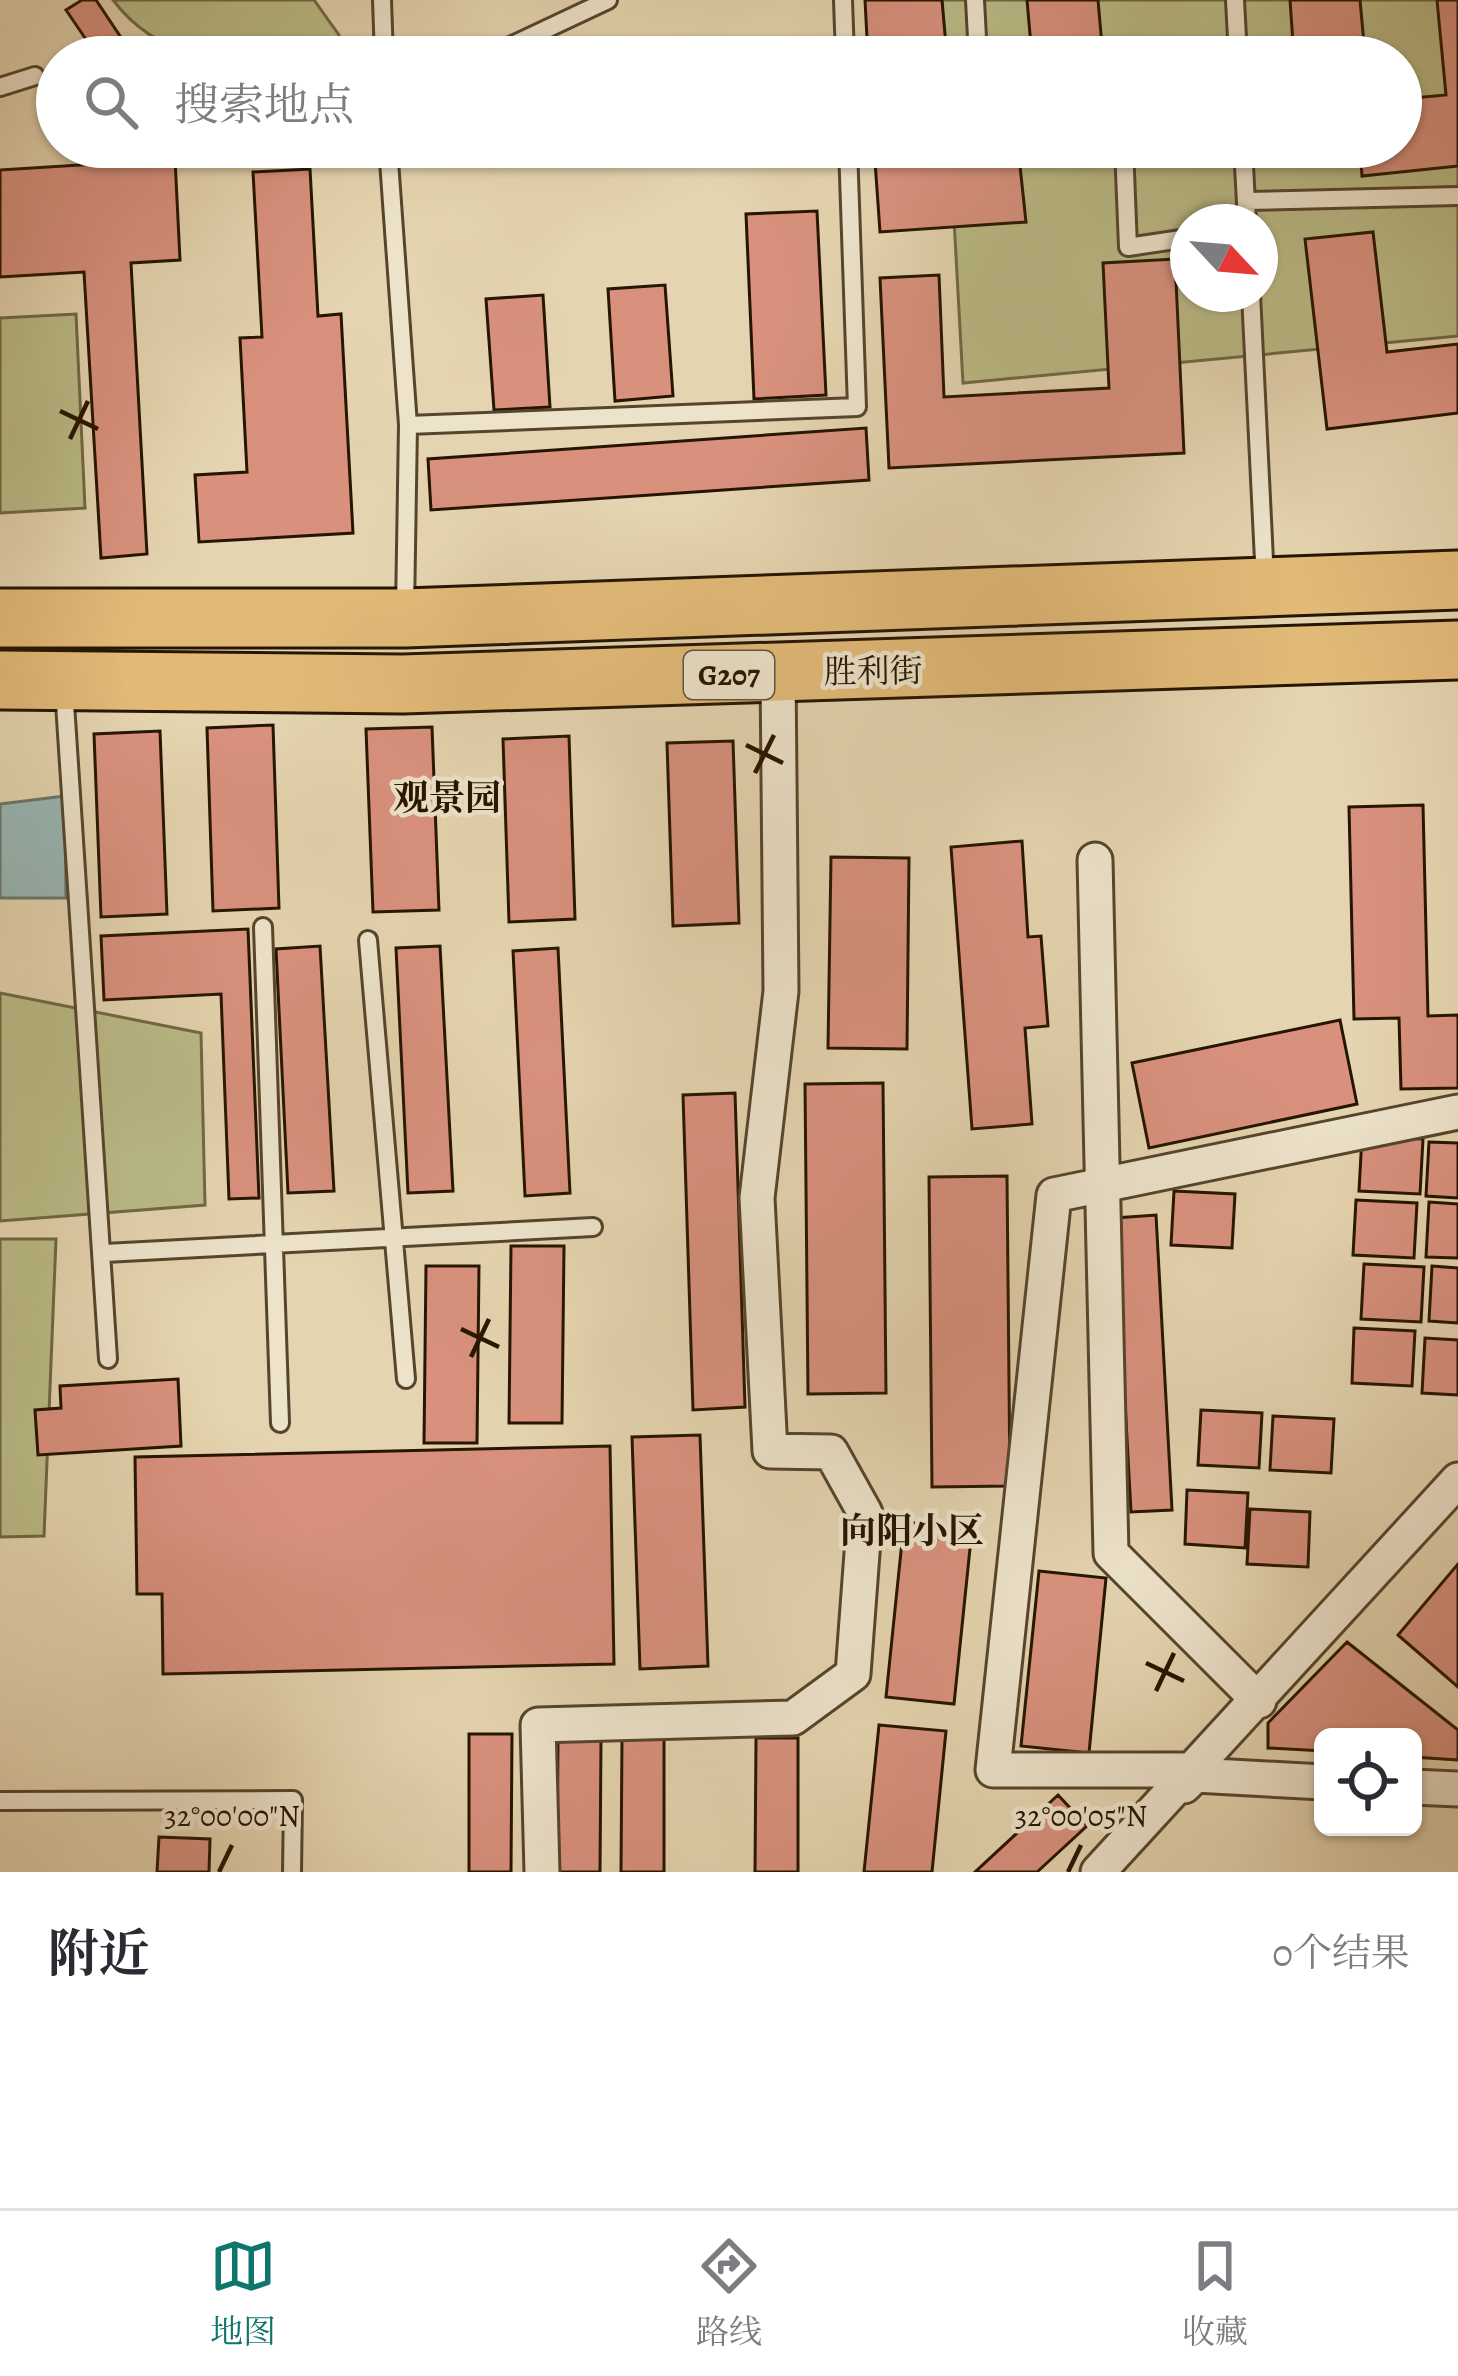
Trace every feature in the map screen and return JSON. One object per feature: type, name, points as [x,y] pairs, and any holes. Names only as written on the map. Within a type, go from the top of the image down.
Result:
[{"type":"highway","points":[[1265,587],[1458,580]]},
{"type":"highway","name":"G207","points":[[0,618],[405,618],[1265,587]]},
{"type":"highway","name":"胜利街","points":[[0,680],[403,685],[1458,650]]},
{"type":"street","points":[[542,1872],[538,1725],[793,1718],[853,1674],[865,1513],[831,1452],[770,1451],[757,1198],[781,991],[778,674]]},
{"type":"street","points":[[1095,860],[1111,1553],[1259,1701]]},
{"type":"street","points":[[1196,1770],[993,1770],[1054,1196],[1458,1112]]},
{"type":"street","points":[[1166,1804],[1458,1480]]},
{"type":"street","points":[[1098,1872],[1195,1775],[1314,1782]]},
{"type":"street","points":[[1422,1787],[1458,1789]]},
{"type":"lane","points":[[382,0],[383,36]]},
{"type":"lane","points":[[532,36],[608,0]]},
{"type":"lane","points":[[843,0],[844,36]]},
{"type":"lane","points":[[975,0],[978,36]]},
{"type":"lane","points":[[1235,0],[1237,36]]},
{"type":"lane","points":[[0,87],[35,76]]},
{"type":"lane","points":[[390,168],[408,425],[405,618]]},
{"type":"lane","points":[[408,425],[857,407],[849,168]]},
{"type":"lane","points":[[1125,168],[1128,247],[1170,241]]},
{"type":"lane","points":[[1244,168],[1246,204]]},
{"type":"lane","points":[[1246,201],[1458,196]]},
{"type":"lane","points":[[1251,312],[1265,587]]},
{"type":"lane","points":[[64,681],[105,1253],[108,1359]]},
{"type":"lane","points":[[263,927],[280,1423]]},
{"type":"lane","points":[[368,940],[406,1379]]},
{"type":"lane","points":[[105,1253],[593,1227]]},
{"type":"lane","points":[[0,1801],[293,1800],[292,1872]]},
{"type":"green space","points":[[113,0],[314,0],[339,35],[152,36]]},
{"type":"green space","points":[[942,0],[1458,0],[1458,336],[963,383],[951,168],[1422,168],[1422,36],[944,36]]},
{"type":"green space","points":[[76,314],[85,508],[0,513],[0,318]]},
{"type":"green space","points":[[0,993],[201,1033],[205,1205],[0,1221]]},
{"type":"green space","points":[[0,1239],[56,1239],[44,1536],[0,1537]]},
{"type":"water","points":[[65,796],[66,898],[0,898],[0,804]]},
{"type":"building","points":[[82,0],[96,0],[120,36],[84,36],[66,10]]},
{"type":"building","points":[[865,0],[942,0],[945,36],[867,36]]},
{"type":"building","points":[[1027,0],[1098,0],[1101,36],[1030,36]]},
{"type":"building","points":[[1290,0],[1360,0],[1363,36],[1293,36]]},
{"type":"building","points":[[1437,0],[1458,0],[1458,166],[1362,176],[1361,168],[1422,168],[1422,97],[1446,95]]},
{"type":"building","points":[[175,168],[180,260],[131,263],[147,554],[101,558],[84,272],[0,277],[0,170]]},
{"type":"building","points":[[875,168],[1020,168],[1026,222],[880,232]]},
{"type":"building","points":[[310,169],[318,316],[341,314],[353,533],[199,542],[195,475],[247,472],[240,338],[262,337],[253,172]]},
{"type":"building","points":[[817,211],[826,395],[754,399],[746,214]]},
{"type":"building","points":[[1373,232],[1387,352],[1458,344],[1458,413],[1327,429],[1305,239]]},
{"type":"building","points":[[1170,259],[1170,312],[1177,312],[1184,453],[889,468],[880,278],[939,275],[944,397],[1109,388],[1103,263]]},
{"type":"building","points":[[665,285],[673,396],[615,401],[608,289]]},
{"type":"building","points":[[543,295],[550,407],[494,410],[486,299]]},
{"type":"building","points":[[866,428],[869,480],[431,510],[428,459]]},
{"type":"building","points":[[273,725],[279,908],[213,911],[207,728]]},
{"type":"building","points":[[432,727],[439,910],[373,912],[366,729]]},
{"type":"building","points":[[160,731],[167,914],[101,917],[94,734]]},
{"type":"building","points":[[569,736],[575,919],[509,922],[503,739]]},
{"type":"building","points":[[733,741],[739,923],[673,926],[667,743]]},
{"type":"building","points":[[1423,805],[1428,1016],[1458,1015],[1458,1088],[1401,1089],[1399,1018],[1354,1019],[1349,807]]},
{"type":"building","points":[[1022,841],[1028,937],[1041,936],[1048,1026],[1025,1028],[1032,1124],[972,1129],[951,847]]},
{"type":"building","points":[[831,857],[909,858],[907,1049],[828,1048]]},
{"type":"building","points":[[248,929],[259,1198],[229,1199],[221,994],[104,1000],[101,936]]},
{"type":"building","points":[[320,946],[334,1191],[288,1193],[276,949]]},
{"type":"building","points":[[440,946],[453,1191],[408,1193],[396,948]]},
{"type":"building","points":[[558,948],[570,1193],[525,1196],[513,951]]},
{"type":"building","points":[[1340,1020],[1357,1104],[1149,1148],[1132,1063]]},
{"type":"building","points":[[883,1083],[886,1393],[808,1394],[805,1084]]},
{"type":"building","points":[[735,1093],[745,1407],[693,1410],[683,1095]]},
{"type":"building","points":[[1362,1136],[1423,1139],[1420,1194],[1359,1191]]},
{"type":"building","points":[[1429,1142],[1458,1143],[1458,1198],[1426,1196]]},
{"type":"building","points":[[1007,1176],[1010,1486],[932,1487],[929,1177]]},
{"type":"building","points":[[1174,1191],[1235,1194],[1232,1248],[1171,1245]]},
{"type":"building","points":[[1356,1200],[1417,1203],[1414,1258],[1353,1255]]},
{"type":"building","points":[[1429,1202],[1458,1204],[1458,1258],[1426,1257]]},
{"type":"building","points":[[1156,1215],[1172,1510],[1131,1512],[1115,1218]]},
{"type":"building","points":[[511,1246],[564,1246],[562,1423],[509,1423]]},
{"type":"building","points":[[1364,1264],[1424,1267],[1421,1322],[1361,1319]]},
{"type":"building","points":[[426,1266],[479,1266],[477,1443],[424,1443]]},
{"type":"building","points":[[1432,1266],[1458,1268],[1458,1323],[1429,1321]]},
{"type":"building","points":[[1354,1328],[1415,1331],[1412,1386],[1352,1383]]},
{"type":"building","points":[[1425,1338],[1458,1340],[1458,1395],[1422,1393]]},
{"type":"building","points":[[178,1379],[181,1446],[38,1455],[35,1410],[61,1408],[60,1386]]},
{"type":"building","points":[[1201,1410],[1262,1413],[1259,1468],[1198,1465]]},
{"type":"building","points":[[1273,1416],[1334,1419],[1331,1473],[1270,1470]]},
{"type":"building","points":[[700,1435],[708,1666],[640,1669],[632,1437]]},
{"type":"building","points":[[610,1446],[614,1664],[163,1674],[162,1594],[137,1594],[135,1457]]},
{"type":"building","points":[[1187,1490],[1248,1493],[1245,1548],[1185,1544]]},
{"type":"building","points":[[1250,1509],[1310,1512],[1308,1567],[1247,1564]]},
{"type":"building","points":[[904,1522],[972,1529],[954,1704],[886,1697]]},
{"type":"building","points":[[1458,1564],[1458,1687],[1398,1635]]},
{"type":"building","points":[[1039,1571],[1106,1578],[1089,1753],[1021,1746]]},
{"type":"building","points":[[1347,1642],[1458,1730],[1458,1760],[1422,1758],[1422,1728],[1314,1728],[1314,1751],[1268,1748],[1268,1723]]},
{"type":"building","points":[[879,1725],[946,1731],[932,1872],[864,1872]]},
{"type":"building","points":[[469,1734],[512,1734],[511,1872],[469,1872]]},
{"type":"building","points":[[622,1738],[664,1738],[664,1872],[621,1872]]},
{"type":"building","points":[[756,1738],[798,1738],[798,1872],[755,1872]]},
{"type":"building","points":[[558,1739],[601,1739],[600,1872],[557,1872]]},
{"type":"building","points":[[1058,1795],[1087,1826],[1037,1872],[975,1872]]},
{"type":"building","points":[[159,1837],[210,1839],[209,1872],[157,1872]]},
{"type":"district","name":"观景园","points":[[447,797]]},
{"type":"district","name":"向阳小区","points":[[912,1530]]}]
